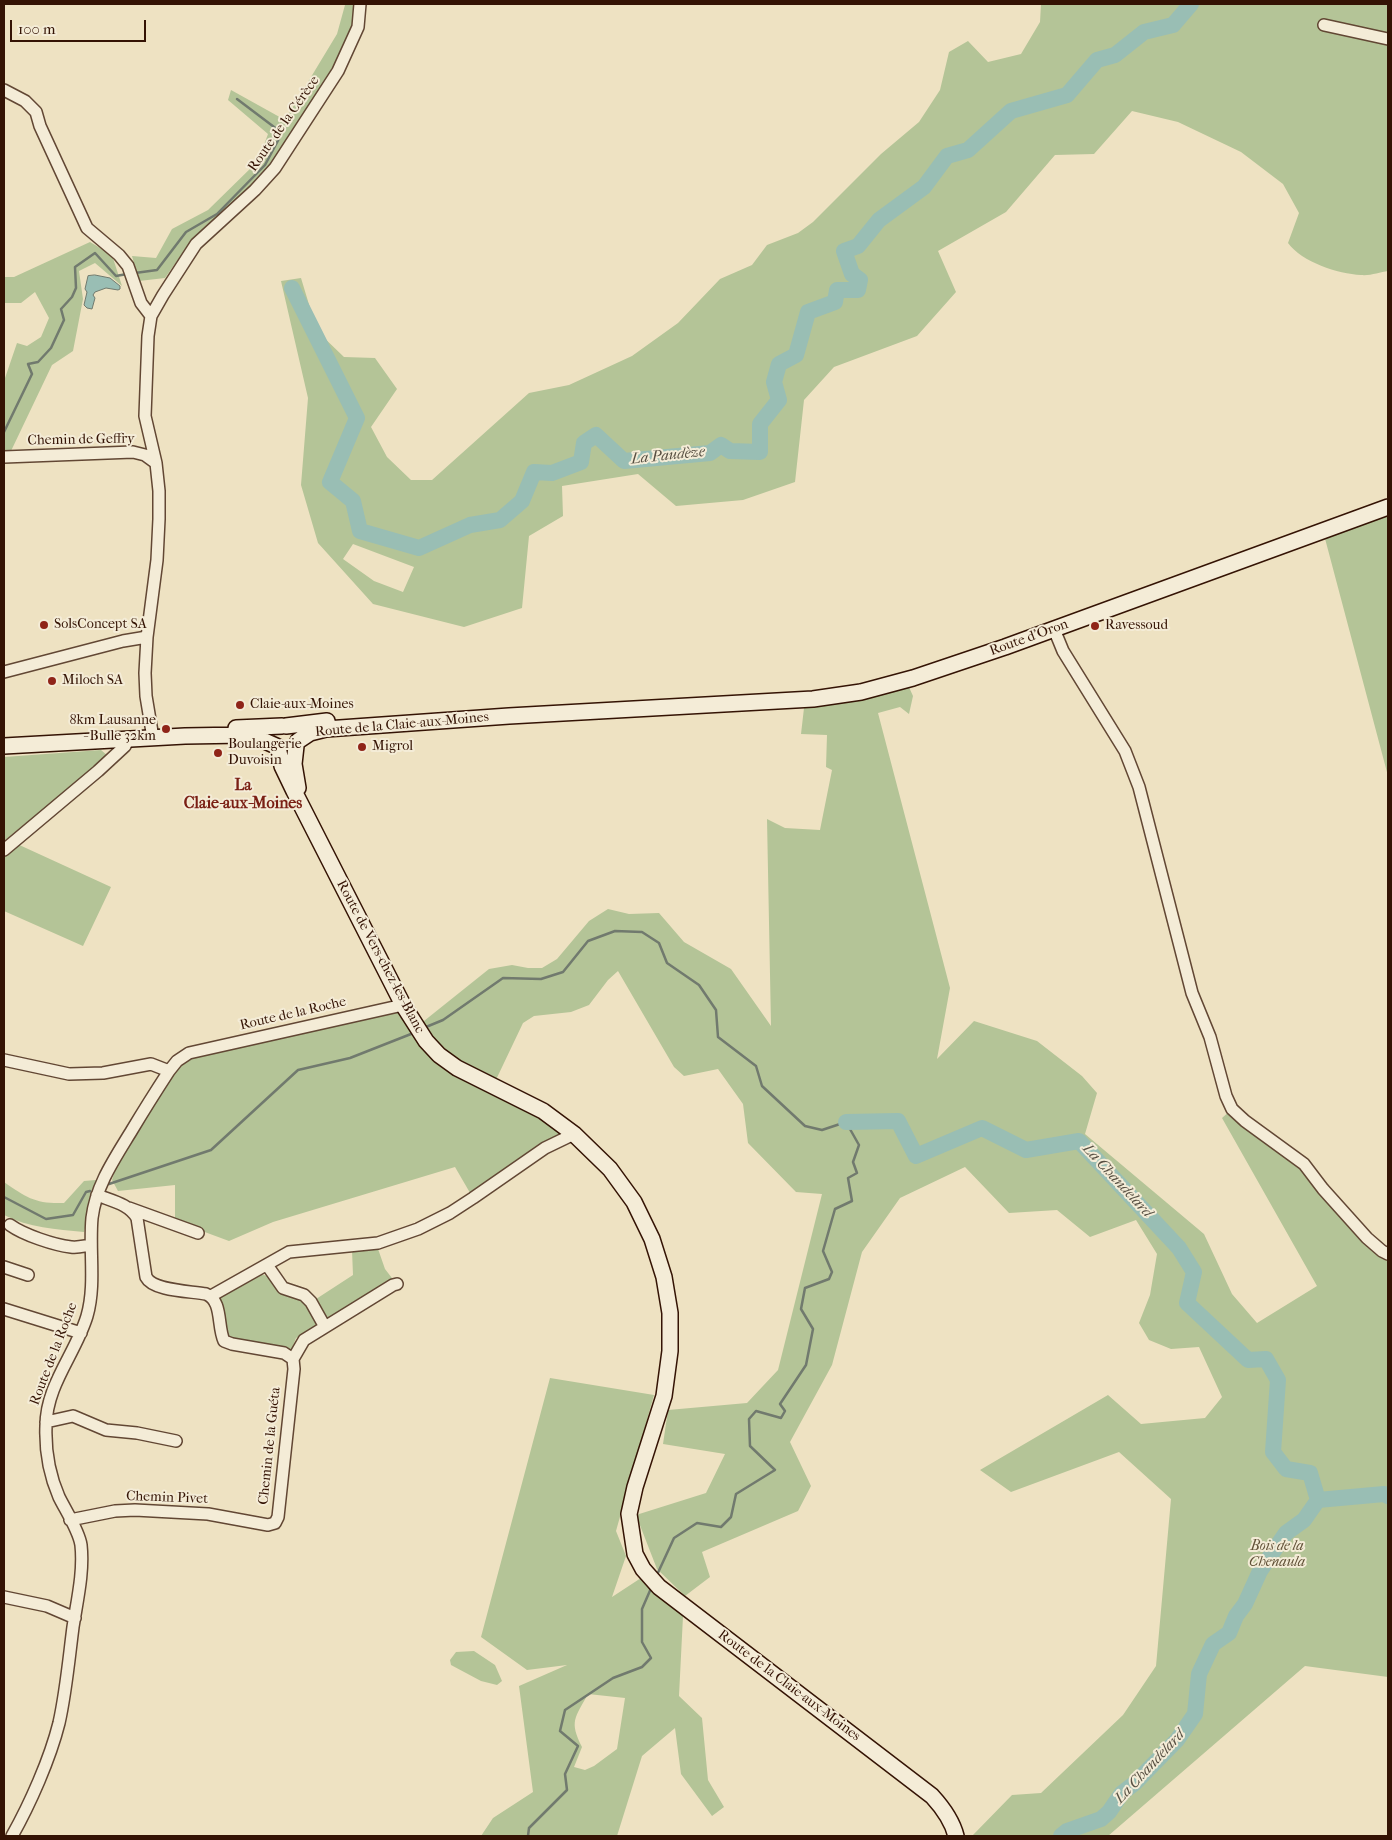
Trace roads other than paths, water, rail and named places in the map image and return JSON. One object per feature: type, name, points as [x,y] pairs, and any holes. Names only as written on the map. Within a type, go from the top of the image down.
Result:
[{"type":"main road","name":"Route d'Oron","points":[[687,706],[813,699],[861,692],[913,678],[1054,629],[1388,507]]},
{"type":"main road","name":"Route de la Claie-aux-Moines","points":[[297,743],[310,732],[326,729],[687,706]]},
{"type":"main road","name":"Route de la Claie-aux-Moines","points":[[185,736],[238,728],[284,726],[356,719],[508,716]]},
{"type":"main road","points":[[284,726],[296,730],[297,743],[287,750],[277,747],[274,742],[274,734],[284,726]]},
{"type":"main road","name":"Route de la Claie-aux-Moines","points":[[4,746],[185,736],[244,735],[258,738],[277,747]]},
{"type":"main road","name":"Route de Vers-chez-les-Blanc","points":[[297,743],[295,776],[304,811]]},
{"type":"main road","name":"Route de Vers-chez-les-Blanc","points":[[277,747],[282,766],[304,811],[403,1004],[426,1041],[439,1055],[456,1068],[543,1111],[574,1134],[610,1169],[634,1202],[652,1239],[664,1277],[670,1313],[670,1351],[664,1396],[634,1487],[629,1514],[631,1532]]},
{"type":"main road","name":"Route de la Claie-aux-Moines","points":[[631,1532],[635,1554],[643,1569],[659,1587],[926,1791],[945,1810],[956,1836]]},
{"type":"street","name":"Route de la Cérèce","points":[[153,738],[146,696],[147,637],[157,560],[159,491],[156,462],[145,416],[148,336],[152,316],[163,295],[196,244],[255,190],[275,168],[338,71],[358,27],[360,4]]},
{"type":"street","points":[[1324,25],[1388,39]]},
{"type":"street","points":[[4,90],[25,101],[36,112],[40,126],[87,228],[119,255],[128,266],[141,303],[152,316]]},
{"type":"street","name":"Chemin de Geffry","points":[[4,457],[133,452],[145,455],[156,462]]},
{"type":"street","points":[[1054,629],[1063,651],[1125,751],[1139,787],[1192,993],[1210,1037],[1226,1096],[1232,1109],[1245,1121],[1304,1164],[1323,1189],[1367,1238],[1388,1254]]},
{"type":"street","points":[[4,672],[123,641],[147,637]]},
{"type":"street","points":[[4,850],[98,771],[125,746],[128,739]]},
{"type":"street","name":"Route de la Roche","points":[[12,1836],[22,1819],[47,1759],[59,1723],[75,1618],[81,1570],[81,1544],[59,1496],[52,1475],[46,1451],[46,1422],[50,1400],[61,1371],[81,1333],[87,1315],[90,1299],[92,1218],[97,1195],[108,1168],[168,1071],[176,1061],[189,1053],[403,1004]]},
{"type":"street","points":[[4,1060],[70,1074],[103,1073],[151,1064],[168,1071]]},
{"type":"street","points":[[211,1296],[289,1252],[378,1244],[418,1229],[450,1213],[545,1148],[574,1134]]},
{"type":"street","points":[[97,1195],[198,1233]]},
{"type":"street","points":[[128,1207],[137,1218],[146,1276],[149,1282],[157,1286],[211,1296],[217,1305],[221,1334],[224,1341],[232,1344],[284,1353],[292,1359],[304,1340],[397,1284]]},
{"type":"street","points":[[10,1225],[17,1231],[58,1245],[70,1247],[91,1246]]},
{"type":"street","points":[[267,1265],[283,1288],[304,1295],[311,1302],[325,1327]]},
{"type":"street","points":[[4,1267],[28,1275]]},
{"type":"street","points":[[4,1309],[81,1333]]},
{"type":"street","name":"Chemin de la Guéta","points":[[262,1524],[275,1523],[278,1517],[294,1369],[292,1359]]},
{"type":"street","points":[[46,1422],[72,1416],[106,1430],[136,1433],[176,1441]]},
{"type":"street","name":"Chemin Pivet","points":[[70,1520],[116,1511],[134,1510],[208,1514],[262,1524]]},
{"type":"street","points":[[4,1597],[47,1606],[75,1618]]},
{"type":"water","points":[[95,275],[110,278],[120,286],[120,289],[106,288],[95,292],[92,309],[84,305],[87,292],[85,289],[88,276]]},
{"type":"waterway","name":"La Paudèze","points":[[292,288],[357,418],[330,482],[353,501],[360,531],[419,548],[470,525],[500,520],[522,501],[534,472],[552,473],[581,462],[584,443],[596,435],[624,461],[710,453],[721,445],[730,451],[760,452],[760,424],[779,400],[774,382],[779,364],[796,355],[808,312],[835,302],[837,290],[858,290],[860,280],[852,274],[844,251],[858,246],[879,220],[924,187],[947,156],[968,150],[1011,111],[1067,95],[1097,60],[1115,55],[1144,32],[1173,25],[1191,4]]},
{"type":"waterway","points":[[135,273],[157,270],[186,232],[217,214],[265,165],[282,133],[237,99]]},
{"type":"waterway","name":"La Paudèze","points":[[4,432],[32,374],[28,364],[38,362],[51,348],[64,320],[61,309],[72,297],[76,288],[75,267],[95,253],[116,276],[127,274]]},
{"type":"waterway","name":"La Chandelard","points":[[426,1027],[443,1020],[503,978],[541,979],[563,972],[588,941],[615,931],[642,932],[659,943],[667,963],[699,985],[716,1010],[718,1037],[756,1066],[762,1086],[805,1126],[822,1130],[846,1122],[859,1145],[853,1162],[857,1173],[848,1178],[852,1201],[835,1209],[823,1251],[832,1272],[829,1279],[805,1288],[801,1309],[813,1329],[806,1365],[780,1404],[785,1411],[781,1418],[756,1411],[749,1419],[750,1446],[775,1470],[736,1494],[731,1517],[721,1527],[697,1523],[674,1538],[656,1577]]},
{"type":"waterway","points":[[109,1184],[211,1150],[298,1070],[350,1058],[411,1034]]},
{"type":"waterway","name":"La Chandelard","points":[[846,1122],[898,1121],[916,1156],[982,1128],[1026,1150],[1079,1141],[1179,1248],[1194,1272],[1187,1303],[1248,1360],[1266,1359],[1278,1380],[1273,1452],[1286,1469],[1310,1473],[1318,1500],[1384,1494],[1388,1496]]},
{"type":"waterway","points":[[4,1197],[46,1219],[73,1215],[86,1192],[90,1191]]},
{"type":"waterway","name":"La Chandelard","points":[[1061,1836],[1067,1831],[1101,1819],[1109,1812],[1122,1793],[1135,1783],[1177,1740],[1195,1714],[1199,1674],[1213,1644],[1229,1633],[1260,1571],[1286,1533],[1304,1520],[1318,1500]]},
{"type":"waterway","name":"La Chandelard","points":[[528,1836],[529,1828],[567,1790],[565,1774],[578,1746],[560,1731],[565,1710],[613,1678],[642,1667],[651,1658],[642,1642],[642,1609],[652,1586]]},
{"type":"place","name":"SolsConcept SA","points":[[44,625]]},
{"type":"place","name":"Ravessoud","points":[[1095,626]]},
{"type":"place","name":"Miloch SA","points":[[52,681]]},
{"type":"place","name":"Claie-aux-Moines","points":[[240,705]]},
{"type":"place","name":"8km Lausanne - Bulle 32km","points":[[166,729]]},
{"type":"place","name":"Migrol","points":[[362,747]]},
{"type":"place","name":"Boulangerie Duvoisin","points":[[218,753]]},
{"type":"district","name":"La Claie-aux-Moines","points":[[243,795]]},
{"type":"park label","name":"Bois de la Chenaula","points":[[1277,1555]]}]
